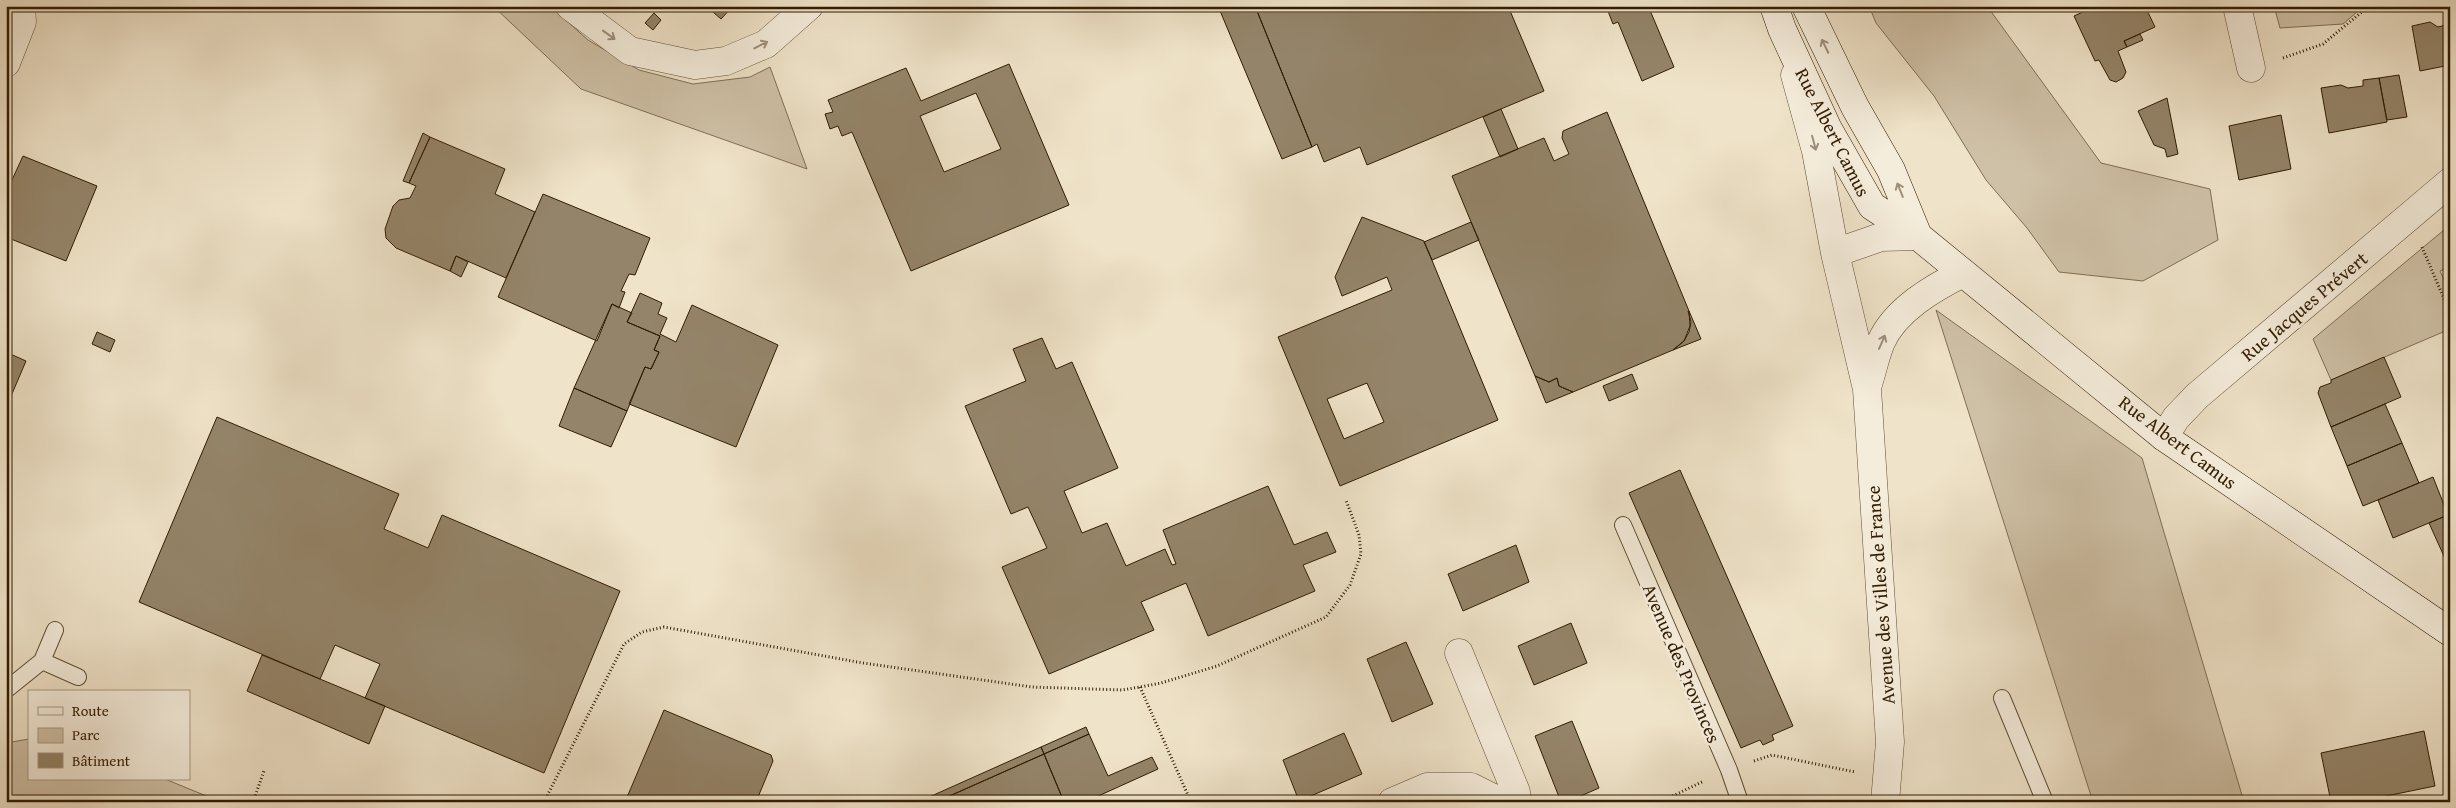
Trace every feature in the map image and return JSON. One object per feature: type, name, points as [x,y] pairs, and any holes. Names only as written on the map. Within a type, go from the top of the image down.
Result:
[{"type":"street","points":[[6,63],[22,22],[21,6]]},
{"type":"street","points":[[570,6],[630,51],[695,65],[726,61],[766,44],[809,6]]},
{"type":"street","name":"Rue Albert Camus","points":[[1806,6],[1855,107],[1891,170],[1918,236]]},
{"type":"street","points":[[2237,6],[2251,68]]},
{"type":"street","name":"Rue Albert Camus","points":[[1778,18],[1828,129],[1872,206],[1918,236],[2164,437],[2450,632]]},
{"type":"street","name":"Avenue des Villes de France","points":[[1778,18],[1816,151],[1835,253],[1867,389],[1890,742],[1886,790]]},
{"type":"street","name":"Rue Jacques Prévert","points":[[2164,437],[2176,418],[2197,396],[2450,182]]},
{"type":"street","points":[[1835,253],[1881,237],[1918,236]]},
{"type":"street","name":"Avenue des Villes de France","points":[[1867,389],[1881,342],[1893,322],[1936,286],[1963,273]]},
{"type":"street","points":[[1459,653],[1516,792],[1516,802]]},
{"type":"street","points":[[1392,802],[1427,787],[1471,787],[1501,802]]},
{"type":"lane","name":"Avenue des Provinces","points":[[1623,525],[1729,770],[1740,802]]},
{"type":"lane","points":[[6,690],[42,661],[55,630]]},
{"type":"lane","points":[[42,661],[78,677]]},
{"type":"lane","points":[[2002,698],[2045,802]]},
{"type":"path","points":[[2251,68],[2323,44],[2369,6]]},
{"type":"path","points":[[2409,217],[2450,312]]},
{"type":"path","points":[[544,802],[624,644],[642,632],[664,627],[863,662],[1032,687],[1122,690],[1140,688],[1216,666],[1326,617],[1350,584],[1361,554],[1358,534],[1346,500]]},
{"type":"path","points":[[1140,688],[1191,802]]},
{"type":"path","points":[[1660,802],[1729,770],[1772,755],[1886,790]]},
{"type":"path","points":[[253,802],[264,771]]},
{"type":"green space","points":[[493,6],[550,6],[588,40],[639,70],[693,84],[750,77],[770,67],[807,169],[581,89]]},
{"type":"green space","points":[[1869,6],[1987,6],[2101,163],[2210,189],[2218,240],[2143,281],[2059,272],[2027,228],[1986,180],[1934,96],[1876,23]]},
{"type":"green space","points":[[2274,6],[2364,6],[2343,24],[2280,28]]},
{"type":"green space","points":[[2450,225],[2450,267],[2440,271],[2450,293],[2450,329],[2331,380],[2313,339]]},
{"type":"green space","points":[[1936,310],[2142,458],[2244,802],[2093,802]]},
{"type":"green space","points":[[28,739],[28,780],[167,780],[221,802],[6,802],[6,743]]},
{"type":"building","points":[[706,6],[733,6],[721,19]]},
{"type":"building","points":[[1218,6],[1255,6],[1312,147],[1282,159]]},
{"type":"building","points":[[1255,6],[1508,6],[1544,91],[1367,165],[1360,147],[1324,162],[1317,144],[1312,147]]},
{"type":"building","points":[[1606,6],[1653,6],[1649,8],[1674,67],[1642,81],[1618,22],[1613,24]]},
{"type":"building","points":[[2096,6],[2145,6],[2155,27],[2124,41],[2127,47],[2118,51],[2126,72],[2123,78],[2116,82],[2110,80],[2099,60],[2095,61],[2074,16]]},
{"type":"building","points":[[654,13],[661,20],[653,30],[645,23]]},
{"type":"building","points":[[2430,22],[2438,27],[2450,24],[2450,65],[2420,71],[2412,26]]},
{"type":"building","points":[[2140,34],[2143,40],[2127,47],[2124,41]]},
{"type":"building","points":[[1009,64],[1069,205],[911,271],[852,132],[842,136],[838,126],[830,129],[825,114],[833,112],[828,100],[906,68],[921,101]],"holes":[[[976,93],[1001,149],[944,172],[920,116]]]},
{"type":"building","points":[[2399,75],[2407,117],[2387,120],[2379,78]]},
{"type":"building","points":[[2379,78],[2387,122],[2329,133],[2321,88],[2341,85],[2348,88],[2363,86],[2363,80]]},
{"type":"building","points":[[2167,98],[2178,154],[2167,157],[2165,149],[2154,145],[2138,111]]},
{"type":"building","points":[[1501,109],[1518,149],[1500,157],[1483,117]]},
{"type":"building","points":[[1607,112],[1689,311],[1690,326],[1684,341],[1673,350],[1573,392],[1559,386],[1557,378],[1549,382],[1535,376],[1452,176],[1544,138],[1554,161],[1569,154],[1562,138],[1563,131]]},
{"type":"building","points":[[2281,115],[2291,169],[2239,180],[2229,126]]},
{"type":"building","points":[[423,133],[430,137],[409,183],[403,181]]},
{"type":"building","points":[[430,137],[505,169],[495,194],[535,212],[506,278],[456,256],[450,271],[396,248],[386,238],[385,229],[393,206],[399,200],[410,198],[416,186],[409,183]]},
{"type":"building","points":[[23,156],[97,186],[66,261],[6,237],[6,193]]},
{"type":"building","points":[[543,194],[650,238],[635,275],[629,274],[621,291],[625,292],[619,308],[612,304],[597,341],[498,297]]},
{"type":"building","points":[[1362,217],[1424,241],[1498,420],[1340,486],[1278,337],[1392,290],[1387,277],[1342,296],[1335,277]],"holes":[[[1367,383],[1384,422],[1344,439],[1327,399]]]},
{"type":"building","points":[[1471,222],[1479,240],[1432,260],[1424,242]]},
{"type":"building","points":[[456,256],[468,262],[461,277],[450,271]]},
{"type":"building","points":[[640,293],[662,303],[658,314],[667,318],[660,334],[676,342],[692,305],[778,345],[736,447],[629,404],[645,367],[651,369],[659,352],[654,350],[660,336],[627,322]]},
{"type":"building","points":[[612,304],[632,313],[627,322],[660,336],[654,350],[659,352],[651,369],[645,367],[627,411],[574,388]]},
{"type":"building","points":[[1688,311],[1701,339],[1673,350],[1684,341],[1689,332],[1691,322]]},
{"type":"building","points":[[97,332],[115,340],[110,352],[92,344]]},
{"type":"building","points":[[1042,338],[1056,369],[1072,362],[1118,468],[1064,491],[1082,533],[1107,523],[1126,566],[1165,549],[1172,565],[1176,564],[1163,530],[1268,486],[1294,545],[1327,532],[1336,552],[1303,565],[1315,591],[1208,636],[1186,583],[1141,602],[1154,630],[1049,674],[1002,567],[1047,548],[1028,507],[1011,514],[965,406],[1026,381],[1013,349]]},
{"type":"building","points":[[6,352],[26,361],[6,408]]},
{"type":"building","points":[[2384,357],[2401,397],[2331,427],[2318,393],[2320,387],[2331,383],[2331,380]]},
{"type":"building","points":[[1632,374],[1638,389],[1609,401],[1603,386]]},
{"type":"building","points":[[1535,376],[1549,382],[1557,378],[1559,386],[1573,392],[1546,403]]},
{"type":"building","points":[[574,388],[627,411],[611,447],[559,426]]},
{"type":"building","points":[[2385,404],[2402,443],[2347,466],[2331,427]]},
{"type":"building","points":[[217,417],[399,494],[384,529],[428,548],[442,515],[620,591],[544,773],[365,698],[380,664],[335,645],[320,679],[139,602]]},
{"type":"building","points":[[2402,443],[2419,483],[2363,506],[2347,466]]},
{"type":"building","points":[[1680,470],[1793,726],[1772,735],[1774,740],[1763,745],[1760,740],[1741,748],[1629,493]]},
{"type":"building","points":[[2433,477],[2448,515],[2393,538],[2378,500]]},
{"type":"building","points":[[2450,514],[2450,562],[2447,563],[2429,523]]},
{"type":"building","points":[[1516,545],[1529,582],[1463,611],[1448,574]]},
{"type":"building","points":[[1571,623],[1587,663],[1534,685],[1518,646]]},
{"type":"building","points":[[1406,642],[1433,704],[1392,722],[1367,659]]},
{"type":"building","points":[[262,655],[385,706],[369,744],[247,691]]},
{"type":"building","points":[[664,710],[771,755],[773,761],[756,802],[625,802]]},
{"type":"building","points":[[1572,721],[1599,788],[1567,802],[1561,802],[1535,736]]},
{"type":"building","points":[[1086,727],[1089,734],[1044,754],[1041,747]]},
{"type":"building","points":[[2424,731],[2435,786],[2357,802],[2331,802],[2321,753]]},
{"type":"building","points":[[1344,733],[1362,774],[1299,801],[1283,760]]},
{"type":"building","points":[[1089,734],[1108,776],[1152,757],[1158,769],[1085,802],[1064,802],[1044,754]]},
{"type":"building","points":[[1041,747],[1044,754],[936,802],[918,802]]},
{"type":"building","points":[[1044,754],[1064,802],[936,802]]}]
